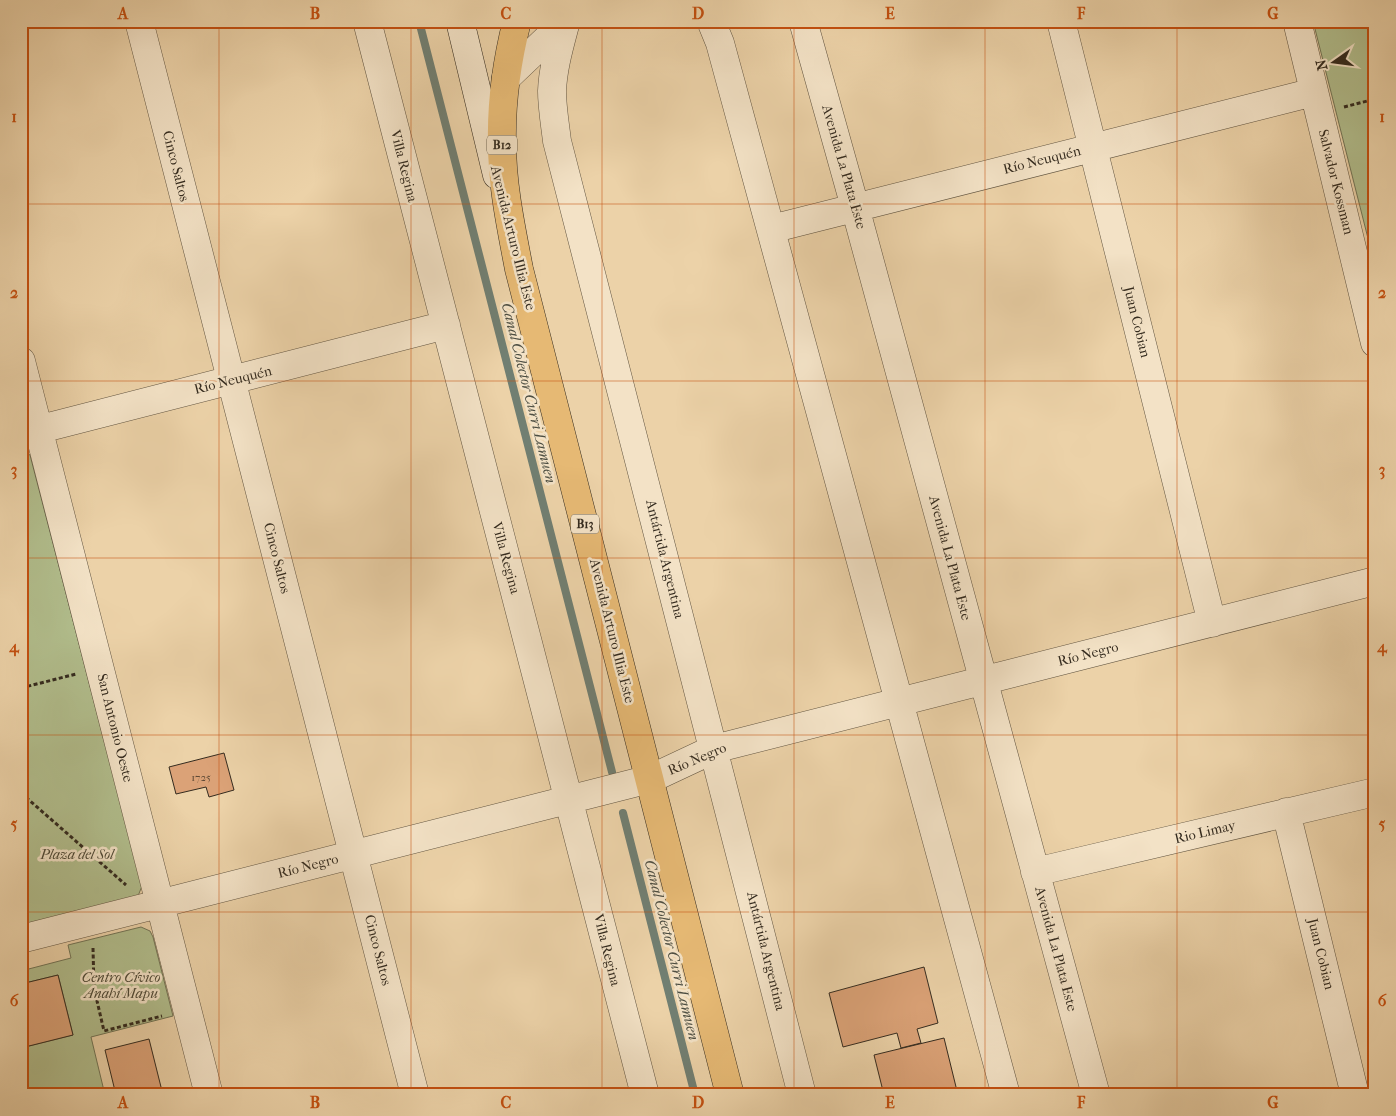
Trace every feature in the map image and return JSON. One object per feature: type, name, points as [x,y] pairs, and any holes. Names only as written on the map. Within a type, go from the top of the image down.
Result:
[{"type":"main road","name":"B12","points":[[517,21],[506,78],[502,127],[504,177],[520,268]]},
{"type":"main road","name":"Avenida Arturo Illia Este","points":[[520,268],[730,1095]]},
{"type":"street","name":"Cinco Saltos","points":[[139,21],[415,1095]]},
{"type":"street","name":"Villa Regina","points":[[367,21],[645,1095]]},
{"type":"street","name":"Avenida Arturo Illia Este","points":[[460,21],[520,268]]},
{"type":"street","points":[[506,78],[566,21]]},
{"type":"street","name":"Antártida Argentina","points":[[566,21],[556,58],[552,90],[553,116],[557,141],[802,1095]]},
{"type":"street","name":"Avenida La Plata Este","points":[[803,21],[1096,1095]]},
{"type":"street","name":"Juan Cobian","points":[[1061,21],[1212,623]]},
{"type":"street","name":"Salvador Kossman","points":[[1297,21],[1375,343]]},
{"type":"street","points":[[716,32],[1006,1095]]},
{"type":"street","name":"Río Neuquén","points":[[771,229],[1314,92]]},
{"type":"street","name":"Río Neuquén","points":[[30,431],[446,326]]},
{"type":"street","name":"San Antonio Oeste","points":[[21,361],[30,431],[160,904],[209,1095]]},
{"type":"street","name":"Río Negro","points":[[21,939],[650,779],[714,749],[1375,581]]},
{"type":"street","name":"Rio Limay","points":[[1036,872],[1375,792]]},
{"type":"street","name":"Juan Cobian","points":[[1286,812],[1355,1095]]},
{"type":"path","points":[[1343,107],[1375,99]]},
{"type":"path","points":[[21,688],[78,674]]},
{"type":"path","points":[[21,793],[128,887]]},
{"type":"path","points":[[124,890],[131,882]]},
{"type":"path","points":[[85,949],[93,947],[94,988],[104,1031],[165,1015],[166,1018]]},
{"type":"green space","points":[[1313,21],[1375,21],[1375,266]]},
{"type":"green space","name":"Plaza del Sol","points":[[21,449],[30,455],[142,886],[138,896],[21,926]]},
{"type":"green space","name":"Centro Cívico Anahí Mapu","points":[[141,927],[150,931],[153,937],[173,1016],[91,1037],[105,1095],[21,1095],[21,1048],[73,1035],[58,975],[21,984],[21,971],[71,958],[68,945]]},
{"type":"building","points":[[224,753],[234,790],[209,797],[206,787],[176,794],[169,767]]},
{"type":"building","points":[[924,967],[938,1023],[917,1029],[921,1043],[901,1048],[897,1033],[843,1047],[829,993]]},
{"type":"building","points":[[58,975],[73,1035],[21,1048],[21,984]]},
{"type":"building","points":[[944,1038],[957,1091],[967,1088],[969,1095],[884,1095],[874,1055]]},
{"type":"building","points":[[149,1039],[163,1095],[116,1095],[105,1050]]},
{"type":"waterway","name":"Canal Colector Curri Lamuen","points":[[419,21],[612,772]]},
{"type":"waterway","name":"Canal Colector Curri Lamuen","points":[[623,813],[695,1095]]}]
